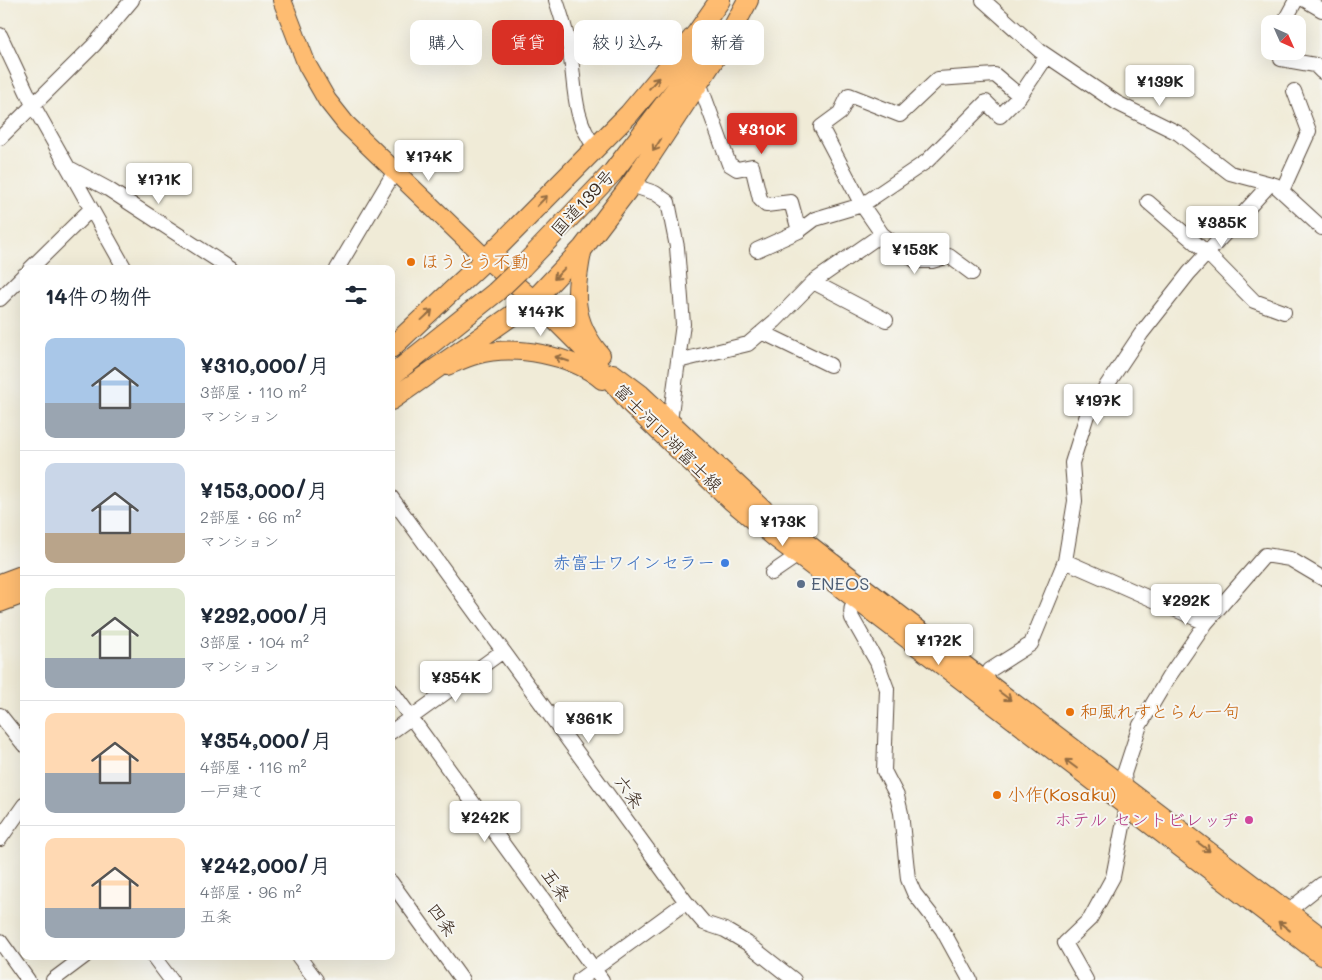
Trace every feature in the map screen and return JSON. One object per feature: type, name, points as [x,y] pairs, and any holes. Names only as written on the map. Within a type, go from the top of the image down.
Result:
[{"type":"highway","name":"国道139号","points":[[395,344],[486,259],[594,147],[629,114],[697,33],[720,0]]},
{"type":"highway","name":"国道139号","points":[[395,373],[496,292],[613,172],[744,0]]},
{"type":"highway","points":[[395,397],[534,300],[583,248],[631,185],[726,40],[748,0]]},
{"type":"highway","points":[[0,584],[20,576]]},
{"type":"highway","points":[[0,602],[20,595]]},
{"type":"main road","name":"富士河口湖富士線","points":[[282,0],[307,65],[327,100],[346,124],[486,259],[534,300],[665,427],[737,506],[804,551],[984,680],[1322,938]]},
{"type":"main road","points":[[583,248],[575,285],[578,317],[593,346],[636,399]]},
{"type":"main road","points":[[434,371],[478,354],[515,351],[549,354],[588,370],[636,399]]},
{"type":"main road","name":"富士河口湖富士線","points":[[861,593],[1127,806],[1322,956]]},
{"type":"street","points":[[0,138],[94,45],[132,0]]},
{"type":"street","points":[[556,0],[569,45],[578,116],[594,147]]},
{"type":"street","points":[[983,0],[1047,56],[1117,103],[1178,133],[1230,173],[1270,184],[1282,191],[1322,228]]},
{"type":"street","points":[[1288,15],[1296,0]]},
{"type":"street","points":[[1305,0],[1322,10]]},
{"type":"street","points":[[0,35],[33,105],[63,160],[71,169],[123,265]]},
{"type":"street","points":[[757,250],[799,231],[815,219],[862,205],[927,160],[986,102],[1000,116],[1020,96],[1047,56]]},
{"type":"street","points":[[1287,60],[1315,65],[1322,72]]},
{"type":"street","points":[[972,273],[949,256],[932,261],[916,261],[882,234],[862,205],[821,127],[840,113],[849,95],[900,115],[938,79],[995,75],[1020,96]]},
{"type":"street","points":[[699,82],[729,164],[737,170],[752,166],[760,199],[766,205],[791,202],[799,231]]},
{"type":"street","points":[[1282,191],[1309,131],[1294,91]]},
{"type":"street","points":[[71,169],[108,189],[225,265]]},
{"type":"street","points":[[339,265],[395,171]]},
{"type":"street","points":[[984,680],[990,670],[1031,644],[1065,562],[1075,501],[1072,463],[1087,415],[1141,334],[1207,253],[1270,184]]},
{"type":"street","points":[[631,185],[655,193],[668,202],[677,247],[683,324],[665,427]]},
{"type":"street","points":[[1148,202],[1207,253],[1254,301],[1284,312]]},
{"type":"street","points":[[34,265],[91,209]]},
{"type":"street","points":[[678,361],[748,344],[813,282],[882,234]]},
{"type":"street","points":[[0,299],[20,279]]},
{"type":"street","points":[[813,282],[886,320]]},
{"type":"street","points":[[762,332],[830,365]]},
{"type":"street","name":"六条","points":[[395,502],[686,902],[704,923],[725,930],[747,943],[794,980]]},
{"type":"street","points":[[772,573],[804,551]]},
{"type":"street","points":[[1086,980],[1065,943],[1090,919],[1113,876],[1127,806],[1124,774],[1140,725],[1168,678],[1206,624],[1265,555],[1290,559],[1322,578]]},
{"type":"street","points":[[1065,562],[1206,624]]},
{"type":"street","points":[[861,593],[850,611],[852,618],[877,662],[887,689],[884,771],[897,796],[901,813],[908,879],[914,893],[942,929],[970,980]]},
{"type":"street","points":[[395,729],[503,651]]},
{"type":"street","name":"五条","points":[[395,695],[598,975]]},
{"type":"street","points":[[0,716],[20,740]]},
{"type":"street","points":[[0,839],[20,811]]},
{"type":"street","points":[[1288,911],[1322,884]]},
{"type":"street","name":"四条","points":[[395,888],[462,980]]},
{"type":"street","points":[[579,980],[598,975],[686,902]]},
{"type":"street","points":[[0,941],[28,980]]},
{"type":"street","points":[[52,980],[80,960]]},
{"type":"street","points":[[156,960],[171,980]]},
{"type":"street","points":[[301,960],[316,980]]},
{"type":"place","name":"ほうとう不動","points":[[411,262]]},
{"type":"place","name":"赤富士ワインセラー","points":[[725,563]]},
{"type":"place","name":"ENEOS","points":[[801,584]]},
{"type":"place","name":"和風れすとらん一句","points":[[1070,712]]},
{"type":"place","name":"小作(Kosaku)","points":[[997,795]]},
{"type":"place","name":"ホテル セントビレッヂ","points":[[1249,820]]}]
